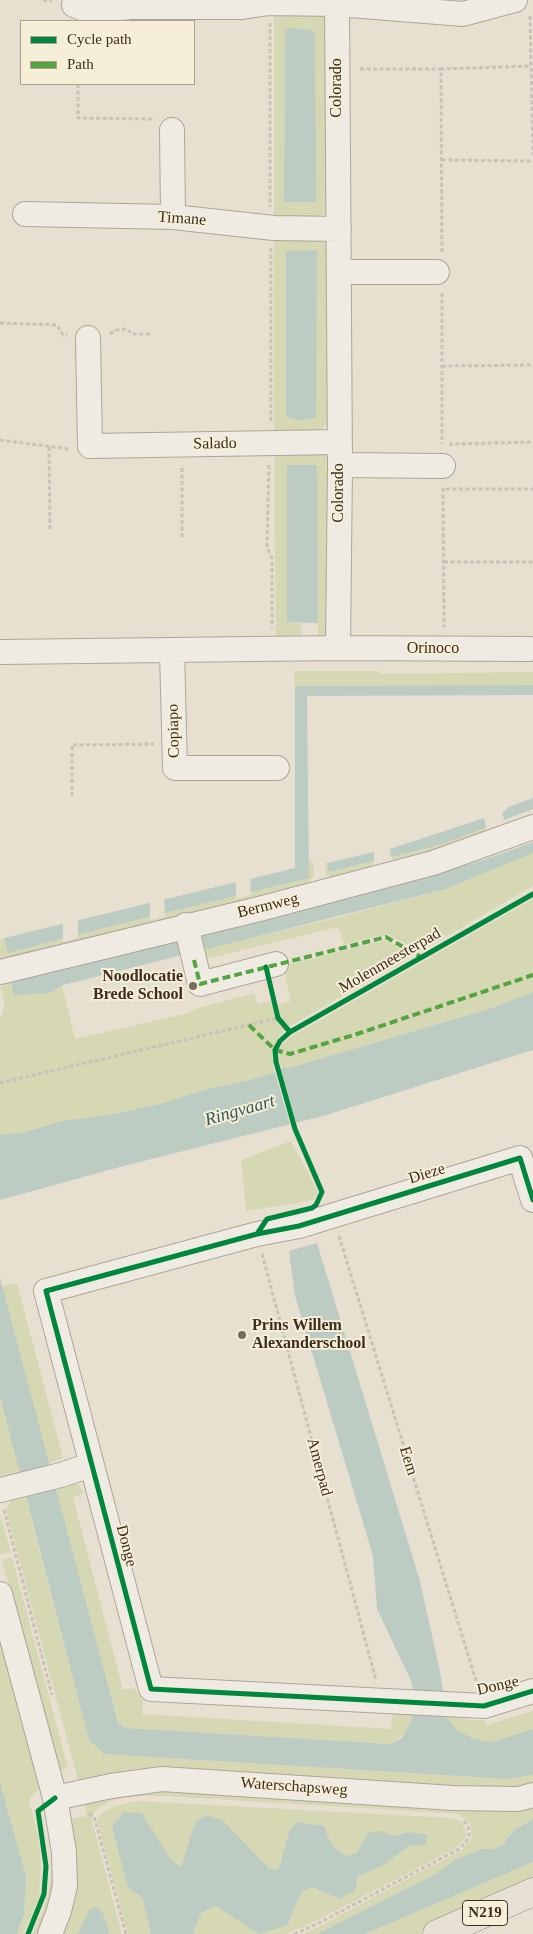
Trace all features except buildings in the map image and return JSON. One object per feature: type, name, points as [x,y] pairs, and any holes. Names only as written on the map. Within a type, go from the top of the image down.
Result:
[{"type":"main road","name":"N219","points":[[437,1934],[533,1892]]},
{"type":"main road","name":"N219","points":[[486,1934],[533,1907]]},
{"type":"street","points":[[74,5],[89,11],[131,7],[242,7],[269,3],[337,2],[463,14],[523,5]]},
{"type":"street","name":"Colorado","points":[[337,2],[339,272],[338,648]]},
{"type":"street","points":[[172,130],[173,217]]},
{"type":"street","name":"Timane","points":[[25,214],[173,217],[269,227],[338,229]]},
{"type":"street","points":[[339,272],[440,272]]},
{"type":"street","points":[[88,338],[90,446]]},
{"type":"street","name":"Salado","points":[[90,446],[270,443],[339,454],[442,466]]},
{"type":"street","points":[[0,652],[338,648]]},
{"type":"street","name":"Orinoco","points":[[338,648],[529,649]]},
{"type":"street","name":"Copiapo","points":[[172,651],[175,768],[277,768]]},
{"type":"street","name":"Bermweg","points":[[0,972],[186,925],[264,908],[432,863],[533,827]]},
{"type":"street","points":[[186,925],[200,984],[276,964]]},
{"type":"street","name":"Dieze","points":[[299,1226],[520,1158],[533,1200]]},
{"type":"street","name":"Donge","points":[[299,1226],[257,1234],[46,1291],[151,1689],[381,1701],[406,1700],[484,1706],[533,1691]]},
{"type":"street","points":[[6,1493],[91,1465]]},
{"type":"street","points":[[0,1594],[56,1798],[64,1852],[65,1886],[60,1911],[50,1934]]},
{"type":"street","name":"Waterschapsweg","points":[[56,1798],[111,1786],[162,1779],[453,1798],[518,1799],[533,1795]]},
{"type":"path","points":[[269,3],[271,409],[267,547],[272,558],[272,649]]},
{"type":"path","points":[[523,5],[530,66],[533,155]]},
{"type":"path","points":[[336,69],[441,69],[530,66]]},
{"type":"path","points":[[441,69],[440,272],[445,650]]},
{"type":"path","points":[[78,85],[78,118],[172,119],[172,130]]},
{"type":"path","points":[[442,160],[533,161]]},
{"type":"path","points":[[442,366],[533,365]]},
{"type":"path","points":[[0,440],[67,450],[90,446]]},
{"type":"path","points":[[533,442],[451,444],[442,466],[447,490],[533,489]]},
{"type":"path","points":[[182,445],[182,537]]},
{"type":"path","points":[[49,447],[50,531]]},
{"type":"path","points":[[444,562],[533,562]]},
{"type":"path","points":[[72,796],[72,745],[175,744]]},
{"type":"path","points":[[0,1082],[277,1015],[284,1025]]},
{"type":"path","points":[[6,1493],[52,1695]]},
{"type":"path","points":[[78,1793],[84,1812],[94,1816]]},
{"type":"path","points":[[94,1816],[99,1812]]},
{"type":"path","points":[[94,1816],[126,1934]]},
{"type":"path","points":[[294,1934],[317,1924],[459,1849],[466,1843],[470,1835],[470,1829],[457,1816]]},
{"type":"green space","points":[[274,13],[316,13],[325,18],[330,206],[326,213],[318,218],[274,218]],"holes":[[[289,28],[310,30],[315,33],[315,202],[284,202],[285,30]]]},
{"type":"green space","points":[[274,235],[324,240],[328,246],[329,423],[319,431],[274,433]],"holes":[[[316,250],[316,417],[308,420],[293,419],[287,251]]]},
{"type":"green space","points":[[274,449],[321,451],[332,464],[331,630],[326,636],[318,635],[316,465],[287,465],[287,622],[301,623],[301,635],[276,636]]},
{"type":"green space","points":[[294,671],[380,671],[379,674],[533,672],[533,685],[295,686]]},
{"type":"green space","points":[[486,827],[486,838],[400,866],[391,857],[439,845]]},
{"type":"green space","points":[[533,853],[533,886],[421,951],[387,934],[344,944],[338,927],[197,961],[195,951],[336,918],[446,889]]},
{"type":"green space","points":[[309,860],[313,861],[314,875],[304,891],[0,963],[0,940],[4,938],[8,953],[309,878]]},
{"type":"green space","points":[[374,861],[370,872],[335,881],[326,874],[325,863],[327,863],[330,872]]},
{"type":"green space","points":[[533,899],[533,992],[489,1009],[289,1068],[281,1068],[276,1054],[289,1038]]},
{"type":"green space","points":[[184,933],[186,939],[11,982],[9,975]]},
{"type":"green space","points":[[385,940],[413,955],[288,1027],[275,1043],[273,1052],[274,1073],[204,1090],[164,1103],[108,1115],[62,1121],[25,1132],[0,1135],[0,1020],[5,1004],[0,987],[11,982],[51,993],[62,985],[75,1039],[189,1013],[198,1008],[254,993],[258,1004],[271,1001],[272,1006],[291,1001],[283,966]]},
{"type":"green space","points":[[291,1141],[318,1192],[313,1200],[246,1211],[241,1160]]},
{"type":"green space","points":[[17,1283],[63,1458],[48,1463],[2,1286]]},
{"type":"green space","points":[[0,1396],[20,1471],[0,1475]]},
{"type":"green space","points":[[73,1484],[79,1485],[84,1493],[73,1497],[123,1690],[134,1688],[143,1701],[142,1714],[391,1729],[392,1717],[400,1708],[414,1708],[405,1733],[391,1744],[126,1728],[118,1723],[55,1488]]},
{"type":"green space","points":[[25,1495],[89,1740],[104,1754],[506,1779],[533,1775],[533,1785],[511,1790],[136,1769],[78,1780],[6,1510],[12,1499]]},
{"type":"green space","points":[[0,1514],[11,1552],[1,1555],[0,1552]]},
{"type":"green space","points":[[12,1557],[68,1768],[58,1771],[2,1560]]},
{"type":"green space","points":[[0,1627],[41,1786],[29,1802],[37,1831],[41,1863],[39,1898],[23,1934],[17,1934],[24,1915],[26,1876],[0,1782]]},
{"type":"green space","points":[[444,1711],[461,1715],[467,1720],[484,1720],[487,1725],[533,1711],[533,1729],[501,1740],[483,1742],[462,1734],[451,1724]]},
{"type":"green space","points":[[132,1789],[533,1805],[533,1819],[514,1830],[503,1844],[494,1849],[481,1849],[455,1860],[437,1874],[317,1934],[301,1934],[318,1927],[462,1850],[472,1837],[470,1824],[459,1814],[164,1796],[144,1796],[114,1800],[97,1809],[91,1817],[122,1934],[110,1934],[103,1913],[89,1911],[78,1934],[63,1934],[73,1905],[76,1877],[76,1850],[71,1819],[87,1816],[83,1799]]},
{"type":"green space","points":[[137,1801],[452,1818],[462,1822],[467,1833],[464,1840],[456,1848],[316,1921],[286,1934],[259,1934],[302,1891],[313,1887],[358,1886],[357,1877],[382,1866],[409,1846],[425,1845],[408,1832],[393,1836],[381,1831],[358,1852],[348,1856],[341,1853],[328,1841],[289,1831],[279,1870],[270,1869],[221,1819],[195,1824],[181,1867],[171,1860],[142,1813],[123,1812],[112,1827],[128,1888],[142,1896],[151,1934],[128,1934],[97,1820],[100,1815],[109,1809]]},
{"type":"green space","points":[[533,1862],[533,1885],[422,1934],[365,1934]]},
{"type":"green space","points":[[51,1873],[56,1874],[51,1904],[38,1934],[33,1934],[48,1897]]},
{"type":"green space","points":[[215,1906],[259,1934],[193,1934],[201,1913]]},
{"type":"water","points":[[289,28],[311,30],[315,33],[316,202],[284,202],[285,30]]},
{"type":"water","points":[[317,250],[316,417],[297,420],[286,416],[286,251]]},
{"type":"water","points":[[287,465],[317,465],[318,623],[287,622]]},
{"type":"water","points":[[533,685],[533,695],[307,696],[309,878],[8,953],[4,938],[295,868],[295,686]]},
{"type":"water","points":[[533,798],[533,809],[504,820],[502,813],[509,807]]},
{"type":"water","points":[[484,818],[486,827],[463,837],[391,857],[390,849]]},
{"type":"water","points":[[533,842],[533,853],[446,889],[63,985],[51,993],[14,995],[11,982],[423,877]]},
{"type":"water","points":[[374,852],[374,861],[329,872],[327,863]]},
{"type":"water","name":"Ringvaart","points":[[533,992],[533,1050],[323,1116],[116,1168],[0,1200],[0,1135],[25,1132],[62,1121],[108,1115],[164,1103],[204,1090],[274,1073],[281,1068],[289,1068],[489,1009]]},
{"type":"water","points":[[317,1243],[420,1581],[440,1672],[447,1718],[458,1731],[483,1741],[492,1742],[533,1729],[533,1775],[506,1779],[104,1754],[89,1740],[0,1396],[0,1278],[118,1723],[126,1728],[391,1744],[402,1738],[410,1724],[414,1708],[412,1683],[377,1609],[373,1556],[295,1296],[289,1251]]},
{"type":"water","points":[[0,1782],[26,1876],[24,1915],[17,1934],[0,1934]]},
{"type":"water","points":[[123,1812],[142,1813],[171,1860],[181,1867],[195,1823],[206,1815],[221,1819],[270,1869],[279,1869],[289,1831],[297,1822],[324,1826],[332,1844],[338,1851],[348,1856],[358,1852],[368,1832],[381,1831],[393,1836],[408,1832],[428,1835],[425,1845],[409,1846],[382,1866],[357,1877],[356,1889],[339,1899],[313,1887],[302,1891],[287,1925],[259,1934],[215,1906],[201,1913],[193,1934],[151,1934],[142,1897],[128,1888],[112,1827]]},
{"type":"water","points":[[533,1819],[533,1862],[365,1934],[317,1934],[436,1874],[455,1860],[481,1849],[494,1849],[503,1844],[514,1830]]},
{"type":"water","points":[[96,1907],[103,1913],[110,1934],[78,1934],[89,1910]]},
{"type":"pier","points":[[250,876],[251,895],[236,899],[236,879]]},
{"type":"pier","points":[[164,897],[165,917],[150,920],[150,900]]},
{"type":"pier","points":[[78,917],[78,938],[63,942],[63,921]]},
{"type":"pier","points":[[280,1066],[297,1126],[291,1128],[274,1069]]},
{"type":"marked path","points":[[194,960],[200,984],[386,937],[421,957]]},
{"type":"marked path","points":[[249,1025],[275,1050],[290,1054],[357,1034],[533,975]]},
{"type":"cycle path","name":"Molenmeesterpad","points":[[257,1234],[267,1219],[312,1208],[316,1205],[322,1192],[295,1129],[276,1062],[275,1050],[280,1041],[290,1032],[533,894]]},
{"type":"cycle path","points":[[266,967],[278,1018],[290,1032]]},
{"type":"cycle path","points":[[533,1200],[520,1158],[299,1226],[257,1234],[46,1291],[151,1689],[484,1706],[533,1691]]},
{"type":"cycle path","points":[[28,1934],[44,1894],[46,1866],[38,1811],[55,1798]]},
{"type":"place","name":"Noodlocatie Brede School","points":[[193,986]]},
{"type":"place","name":"Prins Willem Alexanderschool","points":[[242,1335]]}]
